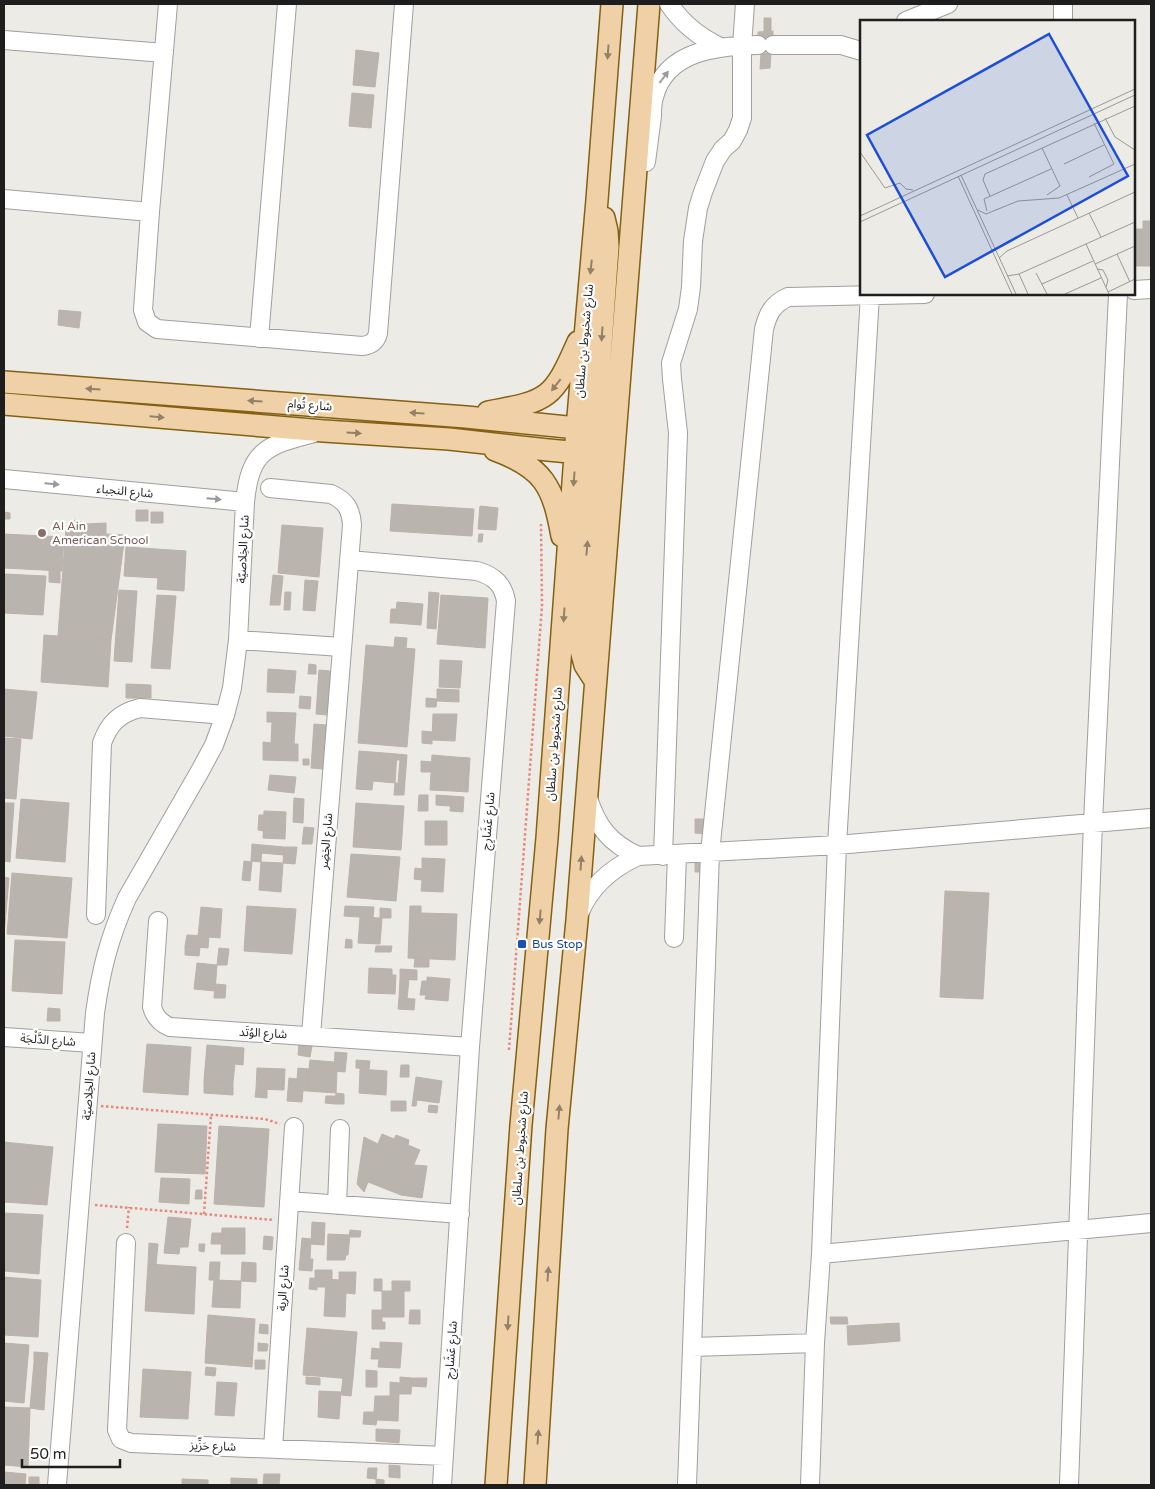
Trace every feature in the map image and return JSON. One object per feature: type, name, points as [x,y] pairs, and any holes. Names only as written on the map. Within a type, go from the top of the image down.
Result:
[{"type":"main road","name":"شارع شخبوط بن سلطان","points":[[496,1485],[522,1125],[547,838],[567,567],[595,454],[596,429],[585,326],[612,4]]},
{"type":"main road","name":"شارع شخبوط بن سلطان","points":[[535,1485],[558,1129],[577,920],[595,680],[596,429],[633,208],[649,4]]},
{"type":"main road","points":[[596,429],[608,247],[607,231],[597,200]]},
{"type":"main road","points":[[466,417],[536,402],[547,395],[553,390],[565,371],[585,326]]},
{"type":"main road","name":"شارع تُوام","points":[[4,382],[466,417],[596,429]]},
{"type":"main road","name":"شارع تُوام","points":[[4,404],[324,431],[449,439],[595,454]]},
{"type":"main road","points":[[449,439],[459,436],[470,436],[526,440],[532,437],[533,434],[532,427],[527,423]]},
{"type":"main road","points":[[449,439],[486,447],[503,453],[531,468],[542,478],[550,489],[556,503],[567,567]]},
{"type":"street","points":[[168,4],[150,212],[144,310],[146,322],[157,329],[362,346],[373,342],[376,338],[404,4]]},
{"type":"street","points":[[260,338],[287,4]]},
{"type":"street","points":[[669,4],[678,18],[691,30],[705,40],[720,47]]},
{"type":"street","points":[[674,938],[670,855],[678,433],[672,363],[688,309],[695,224],[703,192],[715,161],[723,149],[732,141],[738,130],[758,45],[745,4]]},
{"type":"street","points":[[920,18],[948,4]]},
{"type":"street","points":[[1063,4],[1063,20]]},
{"type":"street","points":[[841,45],[860,37]]},
{"type":"street","points":[[4,40],[164,53]]},
{"type":"street","points":[[633,208],[646,163],[654,98],[665,75],[685,59],[702,51],[720,47],[758,45],[841,45],[860,52]]},
{"type":"street","points":[[4,199],[150,212]]},
{"type":"street","points":[[1135,290],[1151,289]]},
{"type":"street","points":[[687,1485],[710,853],[764,329],[766,318],[772,308],[779,301],[788,297],[870,295],[837,845],[810,1485]]},
{"type":"street","points":[[1069,1485],[1093,822],[1118,295]]},
{"type":"street","name":"شارع الخِلاصيّة","points":[[57,1485],[92,1044],[99,980],[104,959],[118,918],[137,879],[214,745],[225,715],[232,688],[238,640],[245,502],[250,471],[256,460],[265,450],[284,440],[324,431]]},
{"type":"street","name":"شارع النجباء","points":[[4,479],[245,502]]},
{"type":"street","name":"شارع الخِضِر","points":[[270,488],[331,494],[340,498],[347,505],[351,515],[311,1036]]},
{"type":"street","name":"شارع عَشَارِج","points":[[349,560],[477,571],[490,575],[496,580],[504,593],[506,610],[470,1047],[442,1485]]},
{"type":"street","points":[[238,640],[341,647]]},
{"type":"street","points":[[96,915],[102,743],[106,732],[120,716],[140,708],[225,715]]},
{"type":"street","points":[[587,796],[595,819],[602,829],[618,845],[638,856]]},
{"type":"street","points":[[577,920],[586,900],[600,881],[617,867],[638,856],[837,845],[1151,818]]},
{"type":"street","name":"شارع الوُتَد","points":[[158,921],[152,1007],[154,1014],[163,1024],[170,1027],[470,1047]]},
{"type":"street","name":"شارع الدَّلْجَة","points":[[4,1037],[92,1044]]},
{"type":"street","points":[[337,1205],[340,1129]]},
{"type":"street","name":"شارع الرية","points":[[273,1449],[293,1131]]},
{"type":"street","points":[[289,1202],[460,1214]]},
{"type":"street","points":[[821,1254],[1151,1223]]},
{"type":"street","name":"شارع حَزِّيز","points":[[126,1243],[117,1430],[121,1439],[130,1443],[444,1456]]},
{"type":"street","points":[[692,1347],[815,1343]]},
{"type":"path","points":[[509,1056],[542,606],[541,517]]},
{"type":"path","points":[[88,1105],[271,1121],[293,1131]]},
{"type":"path","points":[[204,1214],[211,1115]]},
{"type":"path","points":[[80,1203],[288,1221]]},
{"type":"path","points":[[126,1243],[129,1207]]},
{"type":"building","points":[[764,18],[771,18],[771,31],[764,31]]},
{"type":"building","points":[[773,31],[773,50],[758,50],[758,32]]},
{"type":"building","points":[[356,50],[379,53],[375,87],[353,85]]},
{"type":"building","points":[[761,53],[771,53],[770,68],[760,69]]},
{"type":"building","points":[[352,93],[374,95],[371,128],[349,126]]},
{"type":"building","points":[[1143,221],[1151,221],[1151,266],[1135,266],[1135,229],[1143,229]]},
{"type":"building","points":[[59,310],[81,312],[79,328],[58,325]]},
{"type":"building","points":[[392,504],[474,509],[472,536],[390,531]]},
{"type":"building","points":[[480,506],[498,508],[496,530],[478,529]]},
{"type":"building","points":[[136,510],[148,510],[148,521],[136,521]]},
{"type":"building","points":[[4,512],[10,513],[10,519],[4,519]]},
{"type":"building","points":[[151,512],[163,512],[163,523],[151,523]]},
{"type":"building","points":[[75,520],[86,524],[106,523],[106,534],[125,535],[111,640],[58,636],[66,528]]},
{"type":"building","points":[[282,525],[323,528],[319,577],[278,573]]},
{"type":"building","points":[[4,534],[64,537],[62,571],[4,568]]},
{"type":"building","points":[[479,534],[483,534],[482,542],[478,542]]},
{"type":"building","points":[[126,547],[186,551],[184,591],[157,589],[158,578],[124,576]]},
{"type":"building","points":[[49,570],[60,571],[60,583],[49,582]]},
{"type":"building","points":[[5,574],[46,576],[43,615],[4,613]]},
{"type":"building","points":[[273,575],[283,576],[281,595],[271,594]]},
{"type":"building","points":[[305,580],[318,581],[315,611],[303,610]]},
{"type":"building","points":[[119,590],[137,591],[132,662],[114,661]]},
{"type":"building","points":[[285,592],[291,592],[290,610],[284,610]]},
{"type":"building","points":[[429,592],[439,593],[436,629],[427,628]]},
{"type":"building","points":[[271,594],[281,595],[280,605],[270,605]]},
{"type":"building","points":[[157,595],[176,596],[170,669],[151,668]]},
{"type":"building","points":[[441,595],[488,598],[485,648],[437,644]]},
{"type":"building","points":[[397,602],[423,604],[421,625],[395,623]]},
{"type":"building","points":[[391,609],[396,609],[395,623],[390,623]]},
{"type":"building","points":[[44,635],[111,640],[108,687],[41,682]]},
{"type":"building","points":[[395,637],[407,638],[406,648],[394,647]]},
{"type":"building","points":[[366,645],[415,649],[407,747],[358,743]]},
{"type":"building","points":[[440,660],[462,661],[460,688],[439,687]]},
{"type":"building","points":[[309,664],[316,665],[316,674],[308,674]]},
{"type":"building","points":[[268,669],[296,671],[294,693],[267,692]]},
{"type":"building","points":[[319,670],[330,671],[327,715],[316,714]]},
{"type":"building","points":[[126,684],[151,685],[151,698],[126,698]]},
{"type":"building","points":[[4,689],[37,692],[32,739],[4,736]]},
{"type":"building","points":[[437,689],[459,690],[459,702],[437,701]]},
{"type":"building","points":[[300,696],[311,697],[310,709],[299,708]]},
{"type":"building","points":[[426,698],[437,699],[436,707],[426,707]]},
{"type":"building","points":[[267,712],[296,713],[294,744],[298,744],[298,761],[263,760],[263,742],[271,743],[272,722],[267,722]]},
{"type":"building","points":[[433,714],[457,714],[455,741],[432,740]]},
{"type":"building","points":[[314,724],[326,725],[323,769],[311,768]]},
{"type":"building","points":[[422,731],[432,732],[432,744],[422,743]]},
{"type":"building","points":[[4,738],[21,739],[16,799],[4,798]]},
{"type":"building","points":[[359,751],[397,754],[395,783],[373,781],[372,790],[356,789]]},
{"type":"building","points":[[397,754],[407,755],[404,795],[394,795],[395,783],[398,783],[400,760],[396,760]]},
{"type":"building","points":[[432,755],[455,757],[452,791],[430,790]]},
{"type":"building","points":[[455,757],[470,758],[468,792],[452,791]]},
{"type":"building","points":[[303,759],[309,759],[309,765],[303,765]]},
{"type":"building","points":[[421,761],[432,762],[431,772],[421,772]]},
{"type":"building","points":[[270,775],[296,777],[294,793],[268,790]]},
{"type":"building","points":[[419,795],[428,795],[428,811],[418,811]]},
{"type":"building","points":[[436,795],[451,796],[450,806],[436,805]]},
{"type":"building","points":[[451,796],[464,797],[463,812],[450,811]]},
{"type":"building","points":[[294,798],[304,799],[303,823],[293,822]]},
{"type":"building","points":[[21,799],[69,803],[65,862],[16,858]]},
{"type":"building","points":[[4,803],[14,803],[10,862],[4,861]]},
{"type":"building","points":[[356,803],[404,806],[401,850],[353,847]]},
{"type":"building","points":[[264,811],[286,812],[285,839],[263,838]]},
{"type":"building","points":[[259,815],[264,815],[264,831],[258,830]]},
{"type":"building","points":[[695,819],[706,819],[705,834],[695,833]]},
{"type":"building","points":[[425,821],[447,821],[447,845],[425,845]]},
{"type":"building","points":[[304,827],[314,828],[312,844],[302,844]]},
{"type":"building","points":[[252,844],[262,845],[261,862],[251,861]]},
{"type":"building","points":[[262,845],[284,847],[284,855],[261,853]]},
{"type":"building","points":[[284,847],[297,847],[295,864],[283,863]]},
{"type":"building","points":[[351,854],[400,857],[396,901],[347,897]]},
{"type":"building","points":[[695,856],[705,856],[705,872],[695,872]]},
{"type":"building","points":[[422,858],[445,859],[443,892],[421,891],[422,880],[414,879],[415,868],[422,869]]},
{"type":"building","points":[[244,861],[252,862],[250,881],[242,880]]},
{"type":"building","points":[[261,862],[283,863],[281,892],[259,890]]},
{"type":"building","points":[[12,873],[72,878],[67,938],[7,934]]},
{"type":"building","points":[[4,877],[9,878],[4,936]]},
{"type":"building","points":[[945,891],[989,893],[983,999],[940,997]]},
{"type":"building","points":[[247,906],[296,909],[292,954],[244,951]]},
{"type":"building","points":[[345,906],[374,907],[373,918],[344,916]]},
{"type":"building","points":[[410,906],[421,906],[421,913],[457,914],[455,960],[408,958]]},
{"type":"building","points":[[201,907],[222,909],[220,938],[198,936]]},
{"type":"building","points":[[380,908],[391,909],[391,918],[380,918]]},
{"type":"building","points":[[360,917],[382,918],[380,944],[358,943]]},
{"type":"building","points":[[187,935],[209,936],[208,948],[185,946]]},
{"type":"building","points":[[346,939],[352,940],[352,948],[345,948]]},
{"type":"building","points":[[15,940],[65,942],[62,994],[12,991]]},
{"type":"building","points":[[185,946],[200,947],[199,956],[185,955]]},
{"type":"building","points":[[376,946],[392,946],[391,952],[375,952]]},
{"type":"building","points":[[219,948],[229,949],[227,965],[217,965]]},
{"type":"building","points":[[415,958],[429,959],[429,967],[414,967]]},
{"type":"building","points":[[197,963],[217,965],[215,991],[194,989]]},
{"type":"building","points":[[369,968],[392,969],[392,975],[396,975],[395,994],[368,993]]},
{"type":"building","points":[[400,969],[417,970],[417,980],[400,979]]},
{"type":"building","points":[[427,977],[450,979],[448,1001],[425,999],[426,995],[420,995],[422,981],[427,981]]},
{"type":"building","points":[[400,979],[409,979],[407,999],[399,998]]},
{"type":"building","points":[[215,984],[226,985],[225,998],[214,998]]},
{"type":"building","points":[[399,998],[415,999],[414,1010],[398,1009]]},
{"type":"building","points":[[48,1008],[60,1009],[60,1021],[47,1021]]},
{"type":"building","points":[[147,1044],[191,1047],[188,1095],[143,1092]]},
{"type":"building","points":[[299,1044],[312,1046],[310,1057],[298,1055]]},
{"type":"building","points":[[207,1045],[244,1048],[243,1065],[235,1064],[233,1082],[204,1080]]},
{"type":"building","points":[[335,1052],[347,1053],[345,1072],[334,1071]]},
{"type":"building","points":[[310,1060],[334,1062],[334,1071],[309,1069]]},
{"type":"building","points":[[356,1060],[370,1061],[369,1069],[356,1068]]},
{"type":"building","points":[[401,1065],[409,1065],[409,1077],[400,1077]]},
{"type":"building","points":[[257,1068],[285,1069],[284,1090],[256,1089]]},
{"type":"building","points":[[298,1068],[309,1069],[307,1091],[296,1090]]},
{"type":"building","points":[[309,1069],[337,1071],[336,1093],[307,1091]]},
{"type":"building","points":[[360,1069],[387,1071],[386,1095],[359,1093]]},
{"type":"building","points":[[416,1077],[442,1081],[439,1103],[417,1100],[416,1106],[412,1106]]},
{"type":"building","points":[[289,1078],[297,1079],[296,1090],[303,1091],[302,1102],[287,1101]]},
{"type":"building","points":[[204,1080],[233,1082],[233,1095],[204,1093]]},
{"type":"building","points":[[256,1089],[267,1089],[267,1098],[255,1097]]},
{"type":"building","points":[[336,1093],[344,1094],[344,1104],[335,1104]]},
{"type":"building","points":[[326,1096],[335,1096],[335,1104],[325,1103]]},
{"type":"building","points":[[391,1101],[399,1101],[399,1111],[391,1111]]},
{"type":"building","points":[[399,1101],[406,1101],[406,1111],[399,1111]]},
{"type":"building","points":[[429,1105],[438,1106],[437,1113],[428,1112]]},
{"type":"building","points":[[158,1124],[207,1126],[205,1174],[155,1172]]},
{"type":"building","points":[[219,1126],[269,1129],[264,1207],[214,1204]]},
{"type":"building","points":[[382,1134],[394,1139],[396,1135],[409,1140],[408,1145],[420,1150],[401,1195],[363,1180]]},
{"type":"building","points":[[364,1137],[378,1144],[363,1180],[368,1182],[364,1192],[357,1184]]},
{"type":"building","points":[[4,1142],[53,1147],[47,1205],[4,1202]]},
{"type":"building","points":[[414,1165],[427,1166],[422,1198],[401,1195]]},
{"type":"building","points":[[161,1178],[190,1179],[189,1204],[159,1202]]},
{"type":"building","points":[[196,1190],[202,1190],[202,1199],[195,1199]]},
{"type":"building","points":[[4,1213],[43,1215],[39,1274],[4,1271]]},
{"type":"building","points":[[168,1217],[191,1219],[188,1247],[180,1247],[179,1254],[164,1253]]},
{"type":"building","points":[[312,1222],[325,1223],[324,1245],[311,1244]]},
{"type":"building","points":[[222,1228],[245,1228],[245,1254],[221,1254]]},
{"type":"building","points":[[350,1230],[361,1231],[360,1237],[349,1237]]},
{"type":"building","points":[[212,1233],[222,1233],[221,1244],[211,1244]]},
{"type":"building","points":[[328,1234],[350,1235],[348,1255],[346,1255],[345,1260],[327,1260]]},
{"type":"building","points":[[264,1236],[273,1237],[272,1250],[263,1249]]},
{"type":"building","points":[[302,1238],[311,1239],[310,1259],[313,1259],[312,1271],[299,1270]]},
{"type":"building","points":[[149,1243],[158,1244],[156,1265],[148,1264]]},
{"type":"building","points":[[199,1244],[205,1244],[204,1252],[199,1251]]},
{"type":"building","points":[[210,1262],[220,1262],[219,1280],[209,1280]]},
{"type":"building","points":[[242,1262],[256,1263],[256,1282],[241,1281]]},
{"type":"building","points":[[148,1264],[196,1267],[194,1314],[145,1311]]},
{"type":"building","points":[[315,1270],[332,1270],[332,1279],[315,1278]]},
{"type":"building","points":[[339,1272],[356,1272],[355,1294],[346,1293],[345,1317],[324,1316],[326,1279],[339,1280]]},
{"type":"building","points":[[4,1277],[41,1280],[38,1337],[4,1335]]},
{"type":"building","points":[[310,1278],[326,1279],[325,1287],[317,1287],[317,1290],[309,1289]]},
{"type":"building","points":[[374,1279],[382,1279],[382,1291],[374,1291]]},
{"type":"building","points":[[214,1280],[241,1281],[240,1308],[212,1307]]},
{"type":"building","points":[[392,1281],[410,1281],[410,1291],[392,1291]]},
{"type":"building","points":[[382,1291],[404,1291],[404,1317],[382,1317]]},
{"type":"building","points":[[372,1310],[382,1310],[382,1322],[385,1322],[385,1329],[372,1329]]},
{"type":"building","points":[[410,1310],[420,1310],[420,1324],[409,1324]]},
{"type":"building","points":[[208,1315],[255,1319],[252,1367],[205,1363]]},
{"type":"building","points":[[830,1317],[847,1317],[848,1324],[831,1324]]},
{"type":"building","points":[[899,1323],[900,1341],[865,1344],[864,1325]]},
{"type":"building","points":[[260,1324],[268,1325],[268,1334],[259,1333]]},
{"type":"building","points":[[864,1325],[865,1344],[848,1345],[847,1326]]},
{"type":"building","points":[[307,1328],[357,1332],[353,1379],[303,1375]]},
{"type":"building","points":[[380,1342],[402,1343],[400,1368],[378,1367],[379,1359],[371,1359],[372,1348],[380,1349]]},
{"type":"building","points":[[4,1343],[29,1345],[24,1403],[4,1401]]},
{"type":"building","points":[[258,1343],[268,1344],[267,1351],[258,1351]]},
{"type":"building","points":[[34,1352],[48,1353],[47,1363],[34,1362]]},
{"type":"building","points":[[255,1360],[265,1360],[265,1369],[255,1369]]},
{"type":"building","points":[[34,1362],[47,1363],[44,1410],[30,1408]]},
{"type":"building","points":[[206,1367],[216,1368],[215,1376],[205,1375]]},
{"type":"building","points":[[143,1369],[191,1372],[188,1419],[140,1417]]},
{"type":"building","points":[[366,1370],[377,1371],[377,1380],[366,1379]]},
{"type":"building","points":[[306,1377],[320,1378],[320,1385],[306,1384]]},
{"type":"building","points":[[400,1377],[412,1378],[411,1394],[399,1394],[398,1421],[377,1420],[376,1425],[363,1424],[364,1412],[374,1412],[375,1396],[390,1396],[390,1382],[400,1383]]},
{"type":"building","points":[[343,1378],[353,1379],[351,1396],[341,1395]]},
{"type":"building","points":[[412,1378],[427,1378],[426,1387],[411,1386]]},
{"type":"building","points":[[366,1379],[377,1380],[377,1387],[366,1387]]},
{"type":"building","points":[[217,1382],[237,1383],[234,1416],[215,1415]]},
{"type":"building","points":[[319,1391],[341,1392],[339,1419],[318,1417]]},
{"type":"building","points":[[4,1407],[30,1408],[28,1467],[4,1465]]},
{"type":"building","points":[[376,1429],[400,1430],[399,1443],[376,1441]]},
{"type":"building","points":[[389,1465],[400,1466],[400,1478],[389,1477]]},
{"type":"building","points":[[368,1468],[377,1468],[376,1479],[367,1478]]},
{"type":"building","points":[[4,1472],[26,1474],[25,1485],[4,1485]]},
{"type":"building","points":[[264,1474],[280,1474],[279,1485],[263,1485]]},
{"type":"building","points":[[29,1477],[39,1477],[39,1485],[29,1485]]},
{"type":"building","points":[[231,1478],[257,1479],[257,1485],[231,1485]]},
{"type":"building","points":[[182,1479],[208,1480],[208,1485],[182,1485]]},
{"type":"building","points":[[376,1479],[384,1480],[384,1485],[376,1485]]},
{"type":"place","name":"Al Ain American School","points":[[42,533]]},
{"type":"place","name":"Bus Stop","points":[[522,944]]}]
